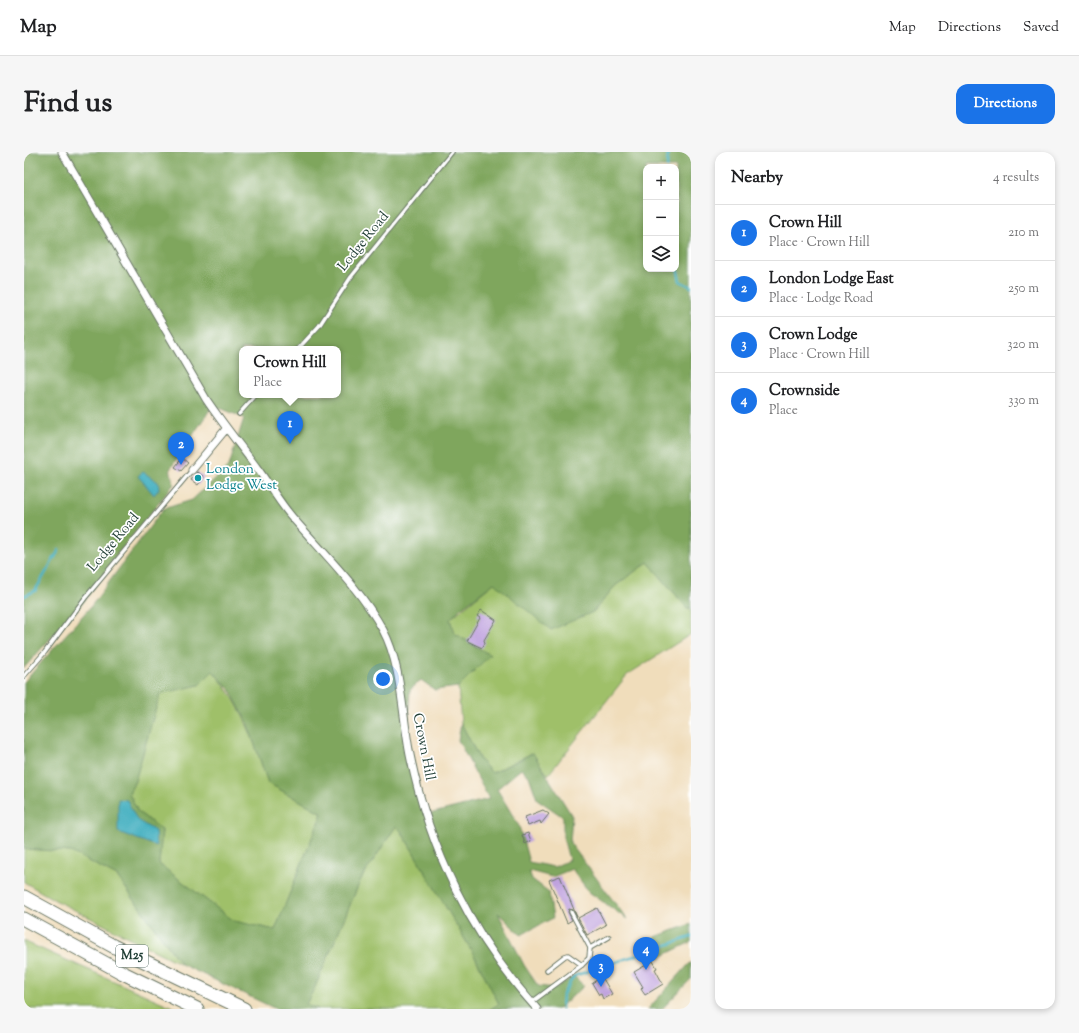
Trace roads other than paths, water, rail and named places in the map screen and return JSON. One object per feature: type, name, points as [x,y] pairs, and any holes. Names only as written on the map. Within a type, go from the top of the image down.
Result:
[{"type":"highway","name":"M25","points":[[24,897],[120,950],[244,1009]]},
{"type":"highway","name":"M25","points":[[24,919],[106,964],[197,1009]]},
{"type":"street","name":"Crown Hill","points":[[62,152],[206,399],[226,429],[258,469],[273,493],[291,516],[352,585],[383,630],[390,646],[397,675],[410,754],[420,799],[433,841],[444,868],[482,937],[537,1009]]},
{"type":"street","name":"Lodge Road","points":[[192,470],[226,429]]},
{"type":"lane","name":"Lodge Road","points":[[301,346],[319,326],[351,276],[452,152]]},
{"type":"lane","points":[[239,414],[253,398]]},
{"type":"lane","name":"Lodge Road","points":[[24,676],[45,652],[85,598],[192,470]]},
{"type":"lane","points":[[531,1003],[582,965],[589,958],[590,948],[571,912]]},
{"type":"lane","points":[[590,948],[609,937]]},
{"type":"lane","points":[[547,970],[564,956],[568,955],[582,965]]},
{"type":"water","points":[[143,472],[158,482],[159,489],[154,495],[138,476]]},
{"type":"water","points":[[118,799],[127,800],[137,820],[155,831],[156,846],[118,832]]},
{"type":"waterway","points":[[667,164],[668,152]]},
{"type":"waterway","points":[[678,272],[680,281],[691,287]]},
{"type":"waterway","points":[[24,596],[35,591],[59,550]]},
{"type":"waterway","points":[[562,1009],[563,994],[574,976],[691,937]]},
{"type":"place","name":"Crown Hill","points":[[290,444]]},
{"type":"place","name":"London Lodge East","points":[[181,465]]},
{"type":"place","name":"London Lodge West","points":[[198,478]]},
{"type":"place","name":"Crownside","points":[[646,970]]},
{"type":"place","name":"Crown Lodge","points":[[601,987]]}]
